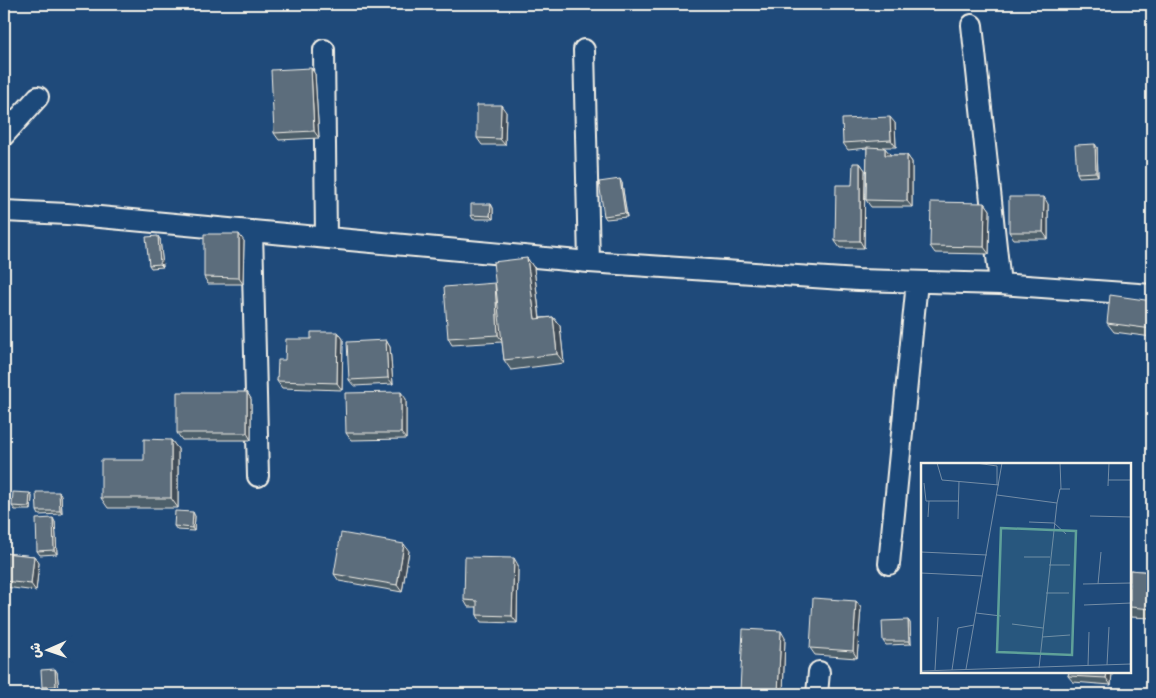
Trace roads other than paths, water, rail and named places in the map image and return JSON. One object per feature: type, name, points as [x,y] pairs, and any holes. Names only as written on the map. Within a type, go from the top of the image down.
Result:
[{"type":"street","points":[[972,25],[1000,284]]},
{"type":"street","points":[[324,50],[326,238]]},
{"type":"street","points":[[584,50],[589,262]]},
{"type":"street","points":[[4,135],[38,97]]},
{"type":"street","points":[[4,211],[67,214],[589,262],[858,280],[1000,284],[1152,295]]},
{"type":"street","points":[[252,231],[258,476]]},
{"type":"street","points":[[889,564],[917,282]]},
{"type":"street","points":[[817,694],[819,672]]}]
